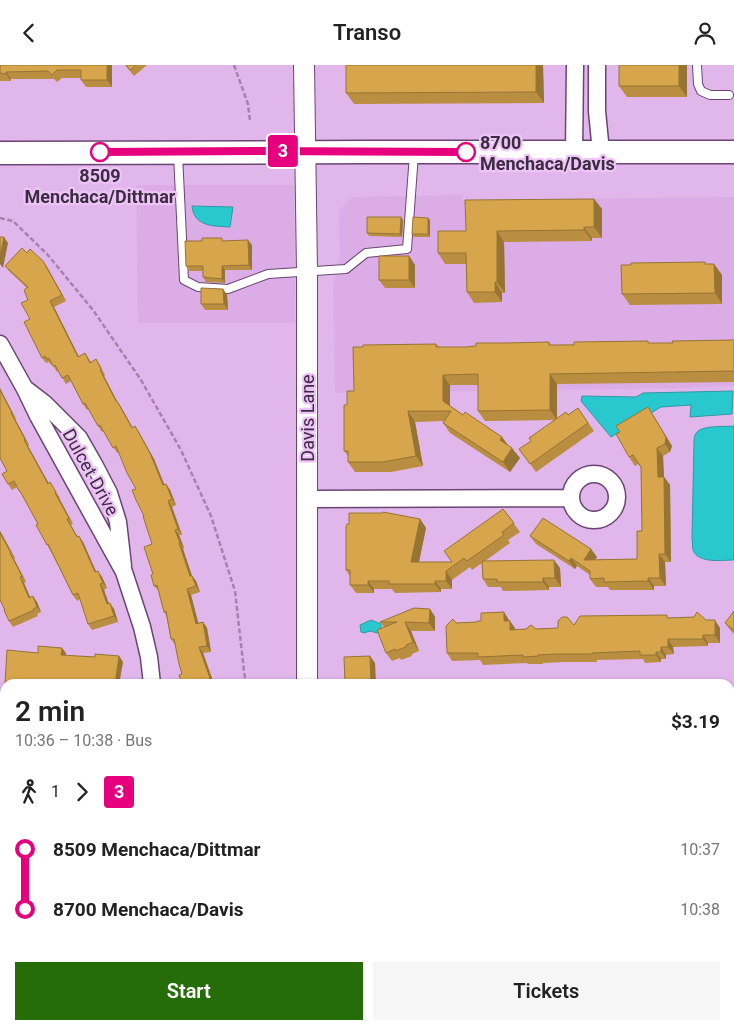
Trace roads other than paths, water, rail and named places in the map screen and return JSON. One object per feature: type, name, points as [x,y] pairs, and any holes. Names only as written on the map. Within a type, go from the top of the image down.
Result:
[{"type":"main road","points":[[0,153],[178,151],[734,152]]},
{"type":"street","name":"Davis Lane","points":[[304,65],[307,272],[307,679]]},
{"type":"street","points":[[574,153],[575,65]]},
{"type":"street","points":[[597,65],[597,111],[601,152]]},
{"type":"street","name":"Dulcet Drive","points":[[0,344],[124,572],[142,627],[149,657],[151,679]]},
{"type":"street","name":"Dulcet Drive","points":[[25,389],[44,403],[79,439],[95,466],[109,493],[118,522],[124,572]]},
{"type":"street","points":[[307,499],[570,498]]},
{"type":"lane","points":[[697,65],[698,84],[701,91],[710,95],[730,95]]},
{"type":"lane","points":[[178,151],[184,280],[198,287],[228,289],[268,274],[346,269],[366,253],[407,249],[414,152]]},
{"type":"place","name":"8509 Menchaca/Dittmar","points":[[100,152]]},
{"type":"place","name":"8700 Menchaca/Davis","points":[[466,152]]}]
